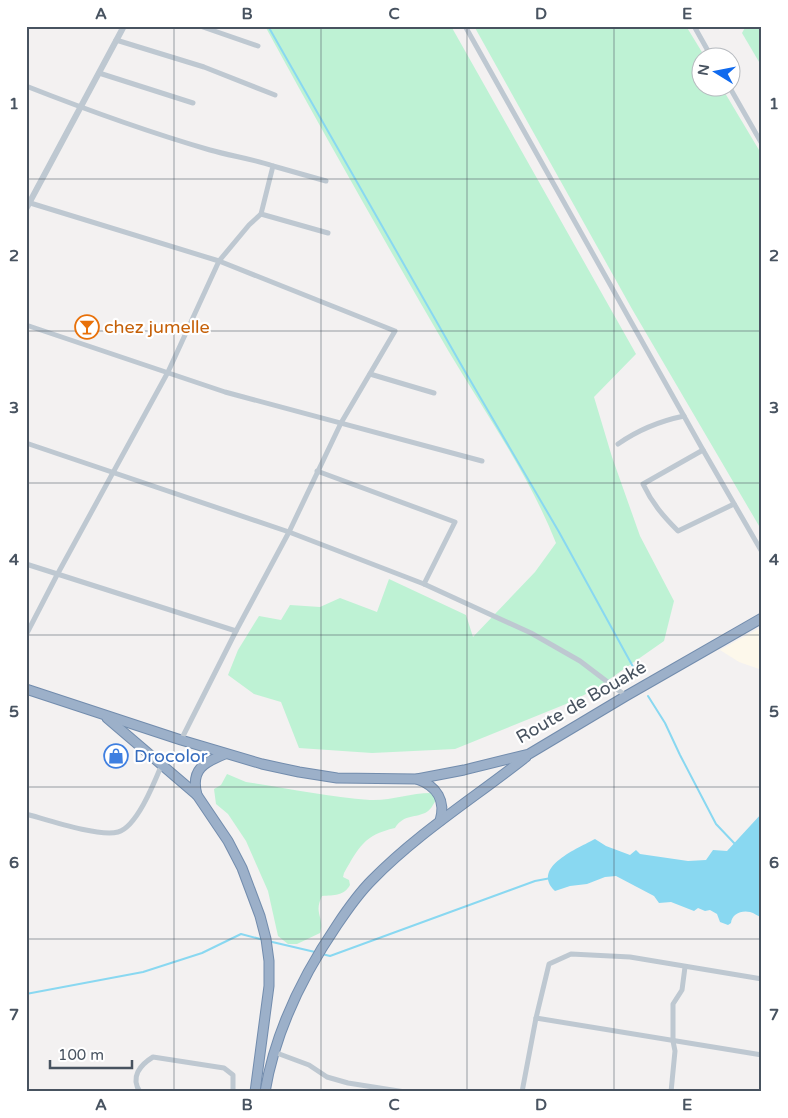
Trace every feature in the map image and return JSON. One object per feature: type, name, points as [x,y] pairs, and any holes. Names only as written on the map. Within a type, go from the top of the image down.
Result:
[{"type":"highway","name":"Route de Bouaké","points":[[26,689],[105,716],[262,764],[299,772],[346,778],[418,779],[529,754],[762,618]]},
{"type":"highway","points":[[105,716],[197,795],[228,841],[242,868],[254,898],[266,939],[270,986],[255,1092]]},
{"type":"highway","points":[[197,795],[195,782],[200,769],[208,761],[225,754]]},
{"type":"highway","points":[[265,1092],[274,1052],[295,997],[325,942],[347,911],[370,882],[401,853],[529,754]]},
{"type":"highway","points":[[418,779],[427,782],[437,792],[442,805],[440,821]]},
{"type":"highway","points":[[262,1049],[274,1052]]},
{"type":"street","points":[[124,26],[27,205],[219,262],[395,331],[341,423],[289,532],[181,740]]},
{"type":"street","points":[[200,26],[258,46]]},
{"type":"street","points":[[465,26],[762,552]]},
{"type":"street","points":[[694,26],[706,48]]},
{"type":"street","points":[[116,40],[204,67],[275,96]]},
{"type":"street","points":[[99,73],[193,103]]},
{"type":"street","points":[[26,86],[80,108],[212,150],[262,162],[326,182]]},
{"type":"street","points":[[736,98],[762,144]]},
{"type":"street","points":[[26,635],[168,372],[219,262],[249,224],[261,214],[273,166]]},
{"type":"street","points":[[261,214],[328,233]]},
{"type":"street","points":[[26,325],[225,392],[482,461]]},
{"type":"street","points":[[370,374],[434,394]]},
{"type":"street","points":[[618,444],[650,425],[684,416]]},
{"type":"street","points":[[26,443],[289,532],[424,584],[531,633],[580,661],[626,696]]},
{"type":"street","points":[[703,450],[643,484],[650,498],[659,512],[678,531],[734,504]]},
{"type":"street","points":[[317,471],[455,522],[424,584]]},
{"type":"street","points":[[26,564],[236,631]]},
{"type":"street","points":[[26,814],[100,832],[119,832],[146,802],[162,764]]},
{"type":"street","points":[[522,1092],[536,1018],[549,964],[571,954],[630,957],[762,979]]},
{"type":"street","points":[[671,1092],[675,1052],[673,1041],[673,1004],[682,990],[685,967]]},
{"type":"street","points":[[536,1018],[762,1055]]},
{"type":"street","points":[[274,1052],[309,1065],[327,1077],[348,1083],[405,1092]]},
{"type":"street","points":[[140,1092],[136,1086],[136,1076],[144,1062],[153,1057],[224,1068],[232,1075],[232,1092]]},
{"type":"shaded area","points":[[762,627],[762,670],[739,662],[720,650]]},
{"type":"green space","points":[[265,26],[451,26],[636,354],[594,397],[612,457],[640,536],[674,601],[664,641],[594,690],[566,704],[455,749],[372,753],[299,748],[281,702],[254,694],[228,675],[238,650],[259,616],[281,620],[290,605],[320,607],[340,598],[377,612],[389,579],[466,615],[473,637],[535,572],[556,543],[520,469],[402,271]]},
{"type":"green space","points":[[474,26],[686,26],[699,48],[690,48],[690,98],[728,98],[762,155],[762,531],[632,309]]},
{"type":"green space","points":[[746,26],[762,26],[762,67],[742,33]]},
{"type":"green space","points":[[227,774],[246,782],[339,797],[378,800],[431,793],[436,800],[427,812],[405,819],[395,828],[376,834],[363,843],[344,873],[343,877],[349,880],[350,885],[348,889],[338,894],[322,896],[319,907],[320,933],[297,944],[288,944],[278,936],[268,891],[246,841],[228,814],[216,804],[214,789],[221,785]]},
{"type":"water","points":[[762,813],[762,918],[750,912],[740,912],[735,915],[728,925],[720,922],[717,914],[710,910],[705,911],[698,908],[694,911],[671,902],[659,903],[654,896],[616,876],[605,877],[587,884],[570,886],[555,891],[549,882],[548,874],[552,866],[569,853],[595,839],[606,846],[630,855],[636,850],[640,854],[688,861],[706,860],[713,850],[727,851]]},
{"type":"waterway","points":[[268,26],[559,532],[637,674]]},
{"type":"waterway","points":[[648,696],[665,723],[716,824],[735,844]]},
{"type":"waterway","points":[[322,954],[330,956],[535,881],[551,878]]},
{"type":"waterway","points":[[26,994],[143,972],[202,953],[241,934],[264,940]]},
{"type":"waterway","points":[[268,941],[315,952]]},
{"type":"place","name":"chez jumelle","points":[[87,327]]},
{"type":"place","name":"Drocolor","points":[[116,756]]}]
